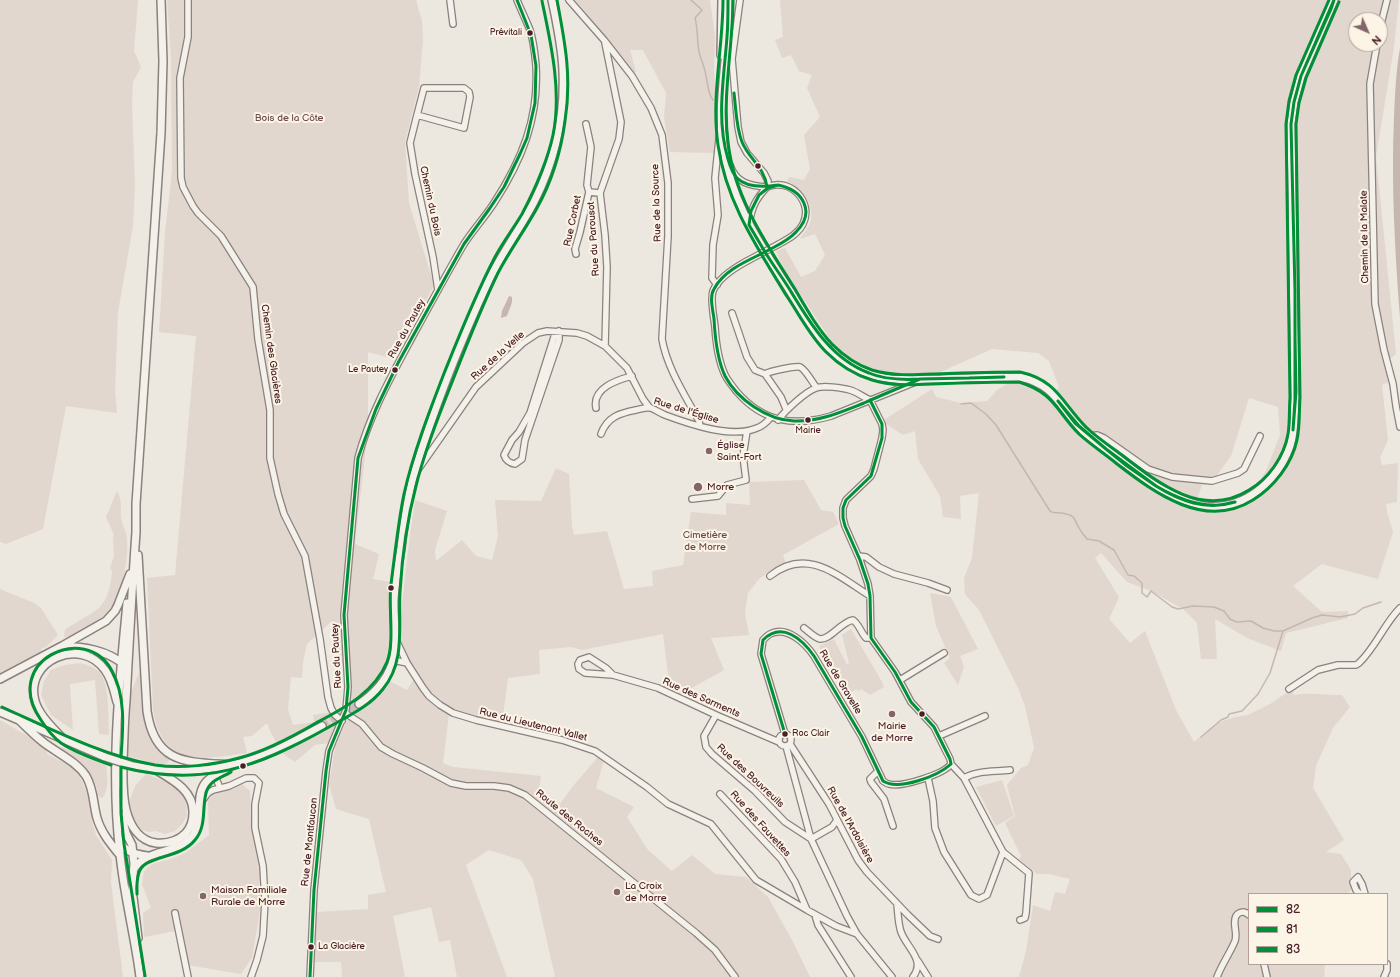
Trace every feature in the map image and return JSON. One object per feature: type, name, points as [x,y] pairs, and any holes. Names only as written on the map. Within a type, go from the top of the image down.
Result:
[{"type":"main road","points":[[140,974],[118,841],[116,784],[118,706],[136,504],[162,115],[163,61],[161,0]]},
{"type":"main road","points":[[547,0],[558,58],[561,112]]},
{"type":"main road","points":[[359,704],[371,695],[382,683],[392,663],[395,640],[395,589],[406,510],[414,475],[431,423],[445,384],[481,298],[500,258],[525,218],[544,178],[558,135],[563,71],[552,0]]},
{"type":"main road","points":[[722,0],[721,121],[725,163],[736,198],[749,224],[812,326],[835,354],[866,372],[881,377],[896,379],[1020,377],[1030,379],[1044,386],[1054,394],[1077,425],[1089,436],[1150,483],[1189,502],[1204,506],[1229,504],[1251,496],[1263,488],[1284,460],[1290,445],[1295,398],[1295,304],[1291,124],[1294,102],[1301,76],[1334,0]]},
{"type":"main road","points":[[721,112],[727,36],[728,0]]},
{"type":"main road","points":[[136,504],[136,532],[127,671],[123,780],[126,810],[124,825],[132,845],[133,853],[134,869],[132,889],[140,974]]},
{"type":"main road","points":[[136,532],[141,585],[147,710],[153,734],[165,750],[175,758],[194,763],[234,765]]},
{"type":"main road","points":[[0,679],[101,624],[111,616],[118,604],[130,574]]},
{"type":"main road","points":[[62,646],[75,646],[90,649],[107,655],[121,663],[127,671]]},
{"type":"main road","points":[[62,738],[38,708],[34,692],[37,678],[41,670],[48,662],[56,657],[74,653],[88,656],[96,661],[108,673],[118,706]]},
{"type":"main road","points":[[0,712],[105,757],[134,766],[175,772],[234,765],[275,751],[322,726]]},
{"type":"main road","points":[[18,719],[42,742],[70,760],[84,772],[91,786],[96,816],[100,828],[120,855]]},
{"type":"main road","points":[[134,869],[138,863],[147,856],[175,848],[188,841],[193,836],[199,824],[200,795],[202,790],[208,780],[234,765]]},
{"type":"main road","points":[[126,810],[133,828],[137,833],[152,843],[163,844],[174,841],[179,839],[188,831],[194,812],[190,798],[178,784],[156,770]]},
{"type":"main road","points":[[118,841],[122,847],[133,853],[147,856]]},
{"type":"street","name":"Chemin des Glacières","points":[[188,0],[188,37],[180,78],[181,178],[185,191],[198,214],[220,236],[253,287],[258,339],[270,410],[270,458],[284,514],[305,556],[320,639],[328,697],[335,715],[342,721]]},
{"type":"street","points":[[450,0],[453,24]]},
{"type":"street","name":"Rue du Pautey","points":[[345,712],[348,687],[344,614],[358,458],[363,438],[373,413],[438,290],[464,243],[493,204],[519,159],[535,107],[536,91],[535,52],[531,32],[517,0]]},
{"type":"street","name":"Rue de la Source","points":[[569,0],[604,40],[632,76],[651,108],[662,135],[668,183],[668,236],[662,339],[664,350],[671,368],[699,421],[700,426]]},
{"type":"street","points":[[740,0],[732,59],[736,112],[741,142],[747,153],[764,172],[768,181],[767,187],[754,202],[749,224]]},
{"type":"street","points":[[1384,12],[1387,0]]},
{"type":"street","name":"Rue du Parousot","points":[[604,40],[621,122],[619,139],[600,193],[605,235],[605,346]]},
{"type":"street","name":"Chemin de la Malate","points":[[1376,52],[1370,84],[1375,304],[1384,350],[1393,384],[1400,427]]},
{"type":"street","name":"Chemin du Bois","points":[[417,115],[464,128],[470,97],[469,92],[464,88],[424,88],[417,115],[410,143],[415,174],[433,257],[438,290]]},
{"type":"street","points":[[717,285],[712,278],[713,251],[718,215],[715,178],[721,121]]},
{"type":"street","name":"Rue Corbet","points":[[576,254],[575,249],[589,192],[587,185],[591,147],[586,124]]},
{"type":"street","points":[[723,143],[731,169],[735,176],[746,184],[753,186],[767,187],[771,185],[778,185],[795,190],[804,201],[806,207],[806,216],[803,225],[797,233],[728,272],[712,292],[716,342],[720,362],[725,376],[733,386],[752,406],[771,417],[778,420],[801,421],[831,416],[921,379]]},
{"type":"street","name":"Rue Corbet","points":[[589,192],[600,193]]},
{"type":"street","points":[[732,313],[747,357],[755,370],[765,374],[781,397],[786,409]]},
{"type":"street","points":[[542,385],[530,413],[504,455],[506,461],[510,463],[515,464],[522,459],[525,440],[542,385],[554,338],[559,331]]},
{"type":"street","name":"Rue de la Velle","points":[[414,475],[476,387],[524,343],[538,333],[559,331],[587,336],[605,346],[632,376],[643,399],[650,407]]},
{"type":"street","points":[[765,374],[773,370],[800,367],[804,370],[816,387]]},
{"type":"street","points":[[595,406],[599,393],[607,386],[616,380],[632,376]]},
{"type":"street","points":[[778,420],[786,409],[816,387],[823,386],[852,391],[870,400],[882,424],[883,430],[880,446],[871,476],[852,493],[846,500],[843,508],[845,526],[859,556],[868,584],[872,638],[900,680],[912,702],[927,718],[939,736],[951,764],[964,778],[1003,852],[1029,873],[1026,913],[1025,918],[1020,920]]},
{"type":"street","name":"Rue de l'Église","points":[[601,434],[608,421],[614,417],[624,412],[650,407],[665,415],[721,431],[747,431],[765,424],[771,417]]},
{"type":"street","points":[[692,499],[718,496],[727,485],[746,480],[743,456],[747,431]]},
{"type":"street","points":[[1089,436],[1097,435],[1104,438],[1154,471],[1172,477],[1212,481],[1238,473],[1244,469],[1260,436]]},
{"type":"street","points":[[859,556],[866,557],[880,567],[894,574],[928,583],[947,590]]},
{"type":"street","points":[[770,576],[783,567],[796,563],[808,564],[825,568],[838,574],[870,596]]},
{"type":"street","points":[[1289,689],[1318,670],[1327,667],[1356,665],[1359,663],[1375,644],[1390,619],[1400,608]]},
{"type":"street","points":[[804,628],[818,639],[822,639],[827,637],[847,621],[853,620],[866,638],[872,638]]},
{"type":"street","name":"Rue de Gravelle","points":[[784,734],[761,654],[763,640],[770,634],[778,632],[786,633],[799,639],[806,645],[814,656],[864,740],[883,781],[889,784],[898,785],[928,778],[944,771],[951,764]]},
{"type":"street","name":"Rue du Lieutenant Vallet","points":[[395,640],[406,663],[430,696],[440,705],[453,713],[476,720],[562,740],[595,751],[647,787],[668,804],[711,824],[756,880],[815,915],[836,926],[857,934]]},
{"type":"street","points":[[900,680],[944,653]]},
{"type":"street","name":"Rue des Sarments","points":[[613,675],[606,668],[589,657],[580,660],[578,664],[579,669],[585,673],[613,675],[658,688],[779,742]]},
{"type":"street","points":[[392,663],[398,661],[406,663]]},
{"type":"street","name":"Rue de Montfaucon","points":[[310,977],[314,890],[326,771],[329,751],[345,712]]},
{"type":"street","name":"Route des Roches","points":[[345,712],[362,724],[381,747],[451,783],[466,786],[494,786],[509,788],[525,795],[696,933],[715,950],[735,977]]},
{"type":"street","name":"Rue des Bouvreuils","points":[[716,715],[704,736],[706,747],[786,822],[810,839]]},
{"type":"street","points":[[939,736],[984,716]]},
{"type":"street","points":[[788,745],[783,746],[779,742],[780,738],[784,734],[789,735],[791,738],[788,745],[810,839],[857,934],[892,977]]},
{"type":"street","name":"Rue de l'Ardoisière","points":[[788,745],[829,804],[858,860],[867,872],[930,936],[938,939]]},
{"type":"street","points":[[964,778],[981,772],[1010,770]]},
{"type":"street","points":[[878,771],[870,779],[884,799],[893,826]]},
{"type":"street","points":[[215,776],[220,788]]},
{"type":"street","points":[[200,804],[208,793],[228,786],[241,779],[251,777],[259,783],[255,804],[255,828],[263,866],[265,901],[263,936],[257,960],[250,977]]},
{"type":"street","points":[[928,778],[933,801],[934,828],[944,852],[971,895],[979,899],[986,895],[1003,852]]},
{"type":"street","name":"Rue des Fauvettes","points":[[720,794],[780,859],[795,882],[807,910]]},
{"type":"street","points":[[810,839],[832,827],[837,820]]},
{"type":"street","points":[[1359,893],[1353,882],[1358,877],[1365,893]]},
{"type":"street","points":[[897,904],[899,926],[902,934],[928,977]]},
{"type":"street","points":[[1217,977],[1221,966],[1235,940],[1236,916],[1242,912],[1246,912],[1248,914]]},
{"type":"street","points":[[175,913],[188,977]]},
{"type":"street","points":[[815,915],[818,924],[851,977]]},
{"type":"street","points":[[836,926],[844,923],[847,916]]},
{"type":"street","points":[[913,977],[918,966],[917,961]]},
{"type":"street","points":[[1264,965],[1267,977]]},
{"type":"street","points":[[1384,977],[1387,970],[1387,965]]},
{"type":"shaded area","points":[[1400,48],[1400,318],[1393,193],[1393,143],[1395,91]]},
{"type":"shaded area","points":[[509,296],[512,297],[511,306],[507,316],[501,318],[502,311]]},
{"type":"shaded area","points":[[851,629],[884,687],[870,695],[861,689],[851,692],[846,689],[838,677],[834,676],[833,672],[849,663],[842,635]]},
{"type":"shaded area","name":"Maison Familiale Rurale de Morre","points":[[216,830],[227,832],[259,888],[261,905],[252,958],[241,974],[187,965],[181,931],[144,937],[143,913],[151,908],[142,884],[144,871],[152,864],[174,858],[185,853]]},
{"type":"green space","points":[[0,0],[138,0],[134,51],[141,67],[133,82],[132,105],[135,185],[133,226],[118,312],[115,391],[117,413],[66,406],[43,529],[6,544],[0,542]]},
{"type":"green space","name":"Bois de la Côte","points":[[167,0],[416,0],[422,21],[423,40],[419,86],[405,142],[409,203],[434,285],[395,359],[368,352],[368,429],[355,544],[379,554],[373,579],[390,582],[390,655],[385,675],[378,684],[369,692],[349,705],[350,663],[341,665],[331,622],[307,644],[303,662],[302,678],[291,677],[288,709],[293,725],[314,722],[313,715],[332,712],[336,726],[329,743],[315,745],[295,762],[283,754],[267,723],[252,736],[243,737],[247,753],[200,758],[187,756],[175,751],[166,742],[158,729],[153,710],[147,578],[175,575],[196,336],[159,332],[165,233],[172,171],[171,58]]},
{"type":"green space","points":[[574,0],[710,0],[715,36],[714,72],[717,122],[714,153],[670,152],[664,118],[666,93],[643,50],[630,50],[636,72],[632,73]]},
{"type":"green space","points":[[780,0],[1399,0],[1394,47],[1376,157],[1396,354],[1384,364],[1389,382],[1382,385],[1388,440],[1380,458],[1382,465],[1398,463],[1397,502],[1386,504],[1393,532],[1378,579],[1322,564],[1293,586],[1322,612],[1348,611],[1348,618],[1286,633],[1281,651],[1247,638],[1215,619],[1217,659],[1201,659],[1197,623],[1183,609],[1151,591],[1127,582],[1101,553],[1095,558],[1119,597],[1109,619],[1130,643],[1145,631],[1176,710],[1194,742],[1217,723],[1235,717],[1248,715],[1270,704],[1292,689],[1294,695],[1342,695],[1350,707],[1333,728],[1316,766],[1313,788],[1344,840],[1326,852],[1341,854],[1351,870],[1351,891],[1346,893],[1248,893],[1248,965],[1325,965],[1324,977],[1019,977],[1026,951],[1033,905],[1050,911],[1055,892],[1065,894],[1070,879],[1049,874],[1037,874],[1019,859],[1021,856],[1005,823],[1015,816],[1007,785],[1021,768],[1028,765],[1034,748],[1025,706],[1018,688],[979,610],[965,594],[964,578],[972,558],[979,493],[960,496],[961,519],[943,517],[940,496],[918,459],[915,431],[903,435],[886,424],[884,420],[932,389],[936,397],[961,403],[987,401],[997,390],[1012,381],[1029,384],[1051,396],[1059,387],[1049,361],[1038,353],[992,349],[938,373],[894,374],[872,369],[846,356],[830,339],[783,268],[776,251],[785,248],[801,277],[815,271],[825,255],[815,234],[800,239],[811,220],[810,207],[802,192],[787,181],[789,177],[804,180],[810,169],[804,135],[820,117],[807,88],[812,75],[799,71],[791,55],[782,58],[775,40],[783,37]],"holes":[[[1249,398],[1278,407],[1280,435],[1266,471],[1258,483],[1239,496],[1219,502],[1196,501],[1205,478],[1215,478],[1231,456]]]},
{"type":"green space","name":"Cimetière de Morre","points":[[556,468],[569,474],[572,526],[574,535],[607,531],[624,589],[653,586],[652,571],[683,565],[691,512],[726,515],[726,503],[750,505],[749,482],[804,480],[821,510],[833,512],[839,524],[783,555],[786,564],[768,572],[758,580],[748,593],[745,613],[749,635],[711,638],[724,670],[681,694],[668,674],[663,634],[582,650],[571,647],[539,650],[540,674],[508,678],[502,724],[449,714],[443,763],[453,767],[541,776],[539,789],[560,804],[573,786],[598,757],[604,760],[596,788],[634,807],[627,817],[648,850],[672,871],[692,855],[715,874],[746,877],[768,897],[792,940],[810,977],[555,977],[533,879],[521,860],[489,850],[466,865],[507,977],[457,977],[450,940],[439,942],[431,907],[393,916],[405,977],[342,977],[341,962],[313,962],[317,912],[368,909],[368,895],[386,892],[369,819],[336,809],[329,784],[335,748],[346,722],[375,698],[389,681],[407,690],[417,674],[399,641],[415,500],[447,511],[435,550],[436,561],[462,540],[476,556],[492,560],[498,536],[495,500],[541,501]]},
{"type":"green space","points":[[117,491],[121,502],[122,521],[127,539],[126,566],[118,595],[109,610],[96,622],[68,638],[64,637],[65,630],[98,608],[103,603],[107,595],[112,571],[110,568],[114,556],[114,535],[106,517]]},
{"type":"green space","points":[[0,589],[34,603],[41,608],[58,635],[47,646],[41,649],[43,652],[0,675]]},
{"type":"green space","points":[[930,593],[951,597],[978,649],[960,656],[964,667],[958,685],[944,663],[950,658],[936,626]]},
{"type":"green space","points":[[834,639],[847,665],[833,672],[819,646]]},
{"type":"green space","points":[[80,663],[96,669],[103,678],[107,693],[109,735],[99,734],[95,680],[70,684],[73,730],[51,715],[41,695],[44,681],[51,670],[65,665]]},
{"type":"green space","points":[[848,668],[854,679],[845,683],[839,672]]},
{"type":"green space","points":[[140,670],[144,718],[148,732],[160,749],[169,758],[169,761],[163,766],[128,756],[130,695]]},
{"type":"green space","points":[[0,720],[26,735],[47,750],[47,754],[69,765],[82,781],[87,794],[96,835],[112,860],[111,882],[123,977],[0,977]]},
{"type":"green space","points":[[61,747],[106,764],[107,787],[105,795],[102,798],[98,796],[90,773],[61,749]]},
{"type":"green space","points":[[146,774],[169,783],[180,791],[186,801],[187,815],[183,823],[175,831],[165,834],[156,831],[149,832],[141,830],[135,823],[129,803],[135,786]]},
{"type":"green space","points":[[1002,780],[1014,816],[996,826],[976,787]]},
{"type":"green space","points":[[242,784],[250,791],[251,818],[261,865],[259,888],[227,832],[216,830],[209,835],[208,802],[211,796]]},
{"type":"green space","points":[[225,854],[229,870],[198,879],[193,863]]},
{"type":"waterway","points":[[691,0],[702,10],[695,18],[698,48],[709,92],[713,100]]},
{"type":"waterway","points":[[961,404],[971,403],[986,414],[996,425],[1050,511],[1072,516],[1087,539],[1099,541],[1114,550],[1128,575],[1134,576],[1142,583],[1142,593],[1147,597],[1151,591],[1172,607],[1178,609],[1193,606],[1214,607],[1224,611],[1230,619],[1234,621],[1251,621],[1263,628],[1274,631],[1283,631],[1322,615],[1340,617],[1355,614],[1363,608],[1381,602]]},
{"type":"waterway","points":[[1201,737],[1221,720],[1228,717],[1229,714],[1242,711],[1258,694],[1270,673],[1283,631]]},
{"type":"tunnel","points":[[322,726],[359,704]]},
{"type":"transit line","name":"82","points":[[310,977],[314,890],[326,771],[329,751],[346,710],[348,687],[344,615],[358,458],[376,409],[398,363],[464,244],[504,187],[527,138],[535,103],[536,66],[531,35],[517,0]]},
{"type":"transit line","name":"81","points":[[145,976],[124,844],[121,813],[121,767],[151,773],[178,775],[204,774],[229,770],[254,763],[303,741],[358,711],[383,689],[395,667],[398,655],[400,592],[405,539],[413,499],[425,453],[470,336],[484,304],[498,273],[542,198],[551,177],[561,143],[567,105],[568,75],[565,45],[557,0]]},
{"type":"transit line","name":"81","points":[[723,0],[716,109],[716,127],[722,166],[735,205],[754,241],[804,324],[814,339],[826,352],[841,365],[853,372],[872,380],[887,383],[909,385],[1019,382],[1031,386],[1048,397],[1079,434],[1148,486],[1182,504],[1199,510],[1217,511],[1235,508],[1261,495],[1281,474],[1295,449],[1299,424],[1300,398],[1296,124],[1299,103],[1306,78],[1339,2]]},
{"type":"transit line","name":"82","points":[[728,0],[722,98],[722,129],[730,167],[737,178],[746,184],[756,186],[778,185]]},
{"type":"transit line","name":"83","points":[[733,0],[726,107],[726,124],[731,162],[744,201],[753,219],[812,318],[832,344],[846,356],[861,365],[872,370],[887,373],[910,375],[1020,372],[1032,376],[1051,387],[1094,434],[1151,476],[1182,494],[1198,499],[1215,501],[1232,498],[1249,490],[1263,480],[1279,459],[1286,443],[1289,425],[1290,398],[1286,124],[1289,101],[1296,75],[1329,0]]},
{"type":"transit line","name":"82","points":[[1334,0],[1331,9],[1301,76],[1334,0]]},
{"type":"transit line","name":"83","points":[[2,707],[115,755],[155,765],[176,767],[208,764],[229,760],[269,748],[337,712],[366,691],[381,673],[387,662],[391,644],[390,593],[400,516],[404,494],[416,449],[443,376],[474,301],[501,246],[527,205],[540,176],[553,135],[556,85],[552,51],[542,1]]},
{"type":"transit line","name":"82","points":[[1291,124],[1294,102],[1301,76]]},
{"type":"transit line","name":"82","points":[[734,93],[737,124],[742,142],[763,174],[767,187]]},
{"type":"transit line","name":"82","points":[[1291,124],[1295,291]]},
{"type":"transit line","name":"82","points":[[1291,124],[1295,291]]},
{"type":"transit line","name":"82","points":[[778,185],[787,188],[800,197],[806,210],[805,217],[802,224],[793,235],[765,252],[749,225],[751,211],[759,195],[768,188],[778,185]]},
{"type":"transit line","name":"82","points":[[765,252],[805,315],[823,339],[843,359],[856,367],[881,377],[920,379]]},
{"type":"transit line","name":"82","points":[[765,252],[730,271],[718,282],[712,296],[716,341],[720,363],[730,384],[745,400],[763,412],[784,420],[812,420],[847,410],[920,379]]},
{"type":"transit line","name":"82","points":[[1295,291],[1295,338]]},
{"type":"transit line","name":"82","points":[[1295,291],[1295,338]]},
{"type":"transit line","name":"82","points":[[1293,430],[1295,400],[1295,338]]},
{"type":"transit line","name":"82","points":[[1293,430],[1296,392],[1295,338]]},
{"type":"transit line","name":"82","points":[[969,378],[1004,377]]},
{"type":"transit line","name":"82","points":[[969,378],[1004,377]]},
{"type":"transit line","name":"82","points":[[920,379],[969,378]]},
{"type":"transit line","name":"82","points":[[920,379],[969,378]]},
{"type":"transit line","name":"82","points":[[870,400],[882,424],[882,438],[871,476],[846,500],[843,508],[843,518],[868,584],[870,596],[871,638],[895,672],[911,702],[934,727],[951,764]]},
{"type":"transit line","name":"82","points":[[1058,401],[1079,426],[1106,449]]},
{"type":"transit line","name":"82","points":[[1058,401],[1075,423],[1106,449]]},
{"type":"transit line","name":"82","points":[[1106,449],[1156,486]]},
{"type":"transit line","name":"82","points":[[1106,449],[1156,486]]},
{"type":"transit line","name":"82","points":[[1156,486],[1190,502],[1205,505],[1221,505],[1235,502]]},
{"type":"transit line","name":"82","points":[[1156,486],[1174,496],[1194,503],[1204,505],[1224,505],[1235,502]]},
{"type":"transit line","name":"82","points":[[785,734],[761,654],[763,640],[777,632],[784,632],[798,638],[814,656],[862,737],[883,781],[890,784],[918,781],[945,769],[951,764]]},
{"type":"transit line","name":"81","points":[[111,765],[67,747],[55,738],[41,720],[31,699],[31,680],[39,665],[51,655],[67,649],[84,649],[100,656],[112,671],[120,691],[122,702],[123,724],[121,757]]},
{"type":"transit line","name":"81","points":[[137,894],[138,876],[144,865],[173,854],[189,846],[195,840],[202,826],[204,802],[208,788],[214,781],[231,772]]},
{"type":"place","name":"Prévitali","points":[[530,33]]},
{"type":"place","name":"Le Pautey","points":[[395,370]]},
{"type":"place","name":"Mairie","points":[[808,420]]},
{"type":"place","name":"Église Saint-Fort","points":[[709,451]]},
{"type":"place","name":"Morre","points":[[698,487]]},
{"type":"place","name":"Mairie de Morre","points":[[892,714]]},
{"type":"place","name":"Roc Clair","points":[[785,734]]},
{"type":"place","name":"La Croix de Morre","points":[[617,892]]},
{"type":"place","name":"Maison Familiale Rurale de Morre","points":[[203,896]]},
{"type":"place","name":"La Glacière","points":[[311,947]]}]
